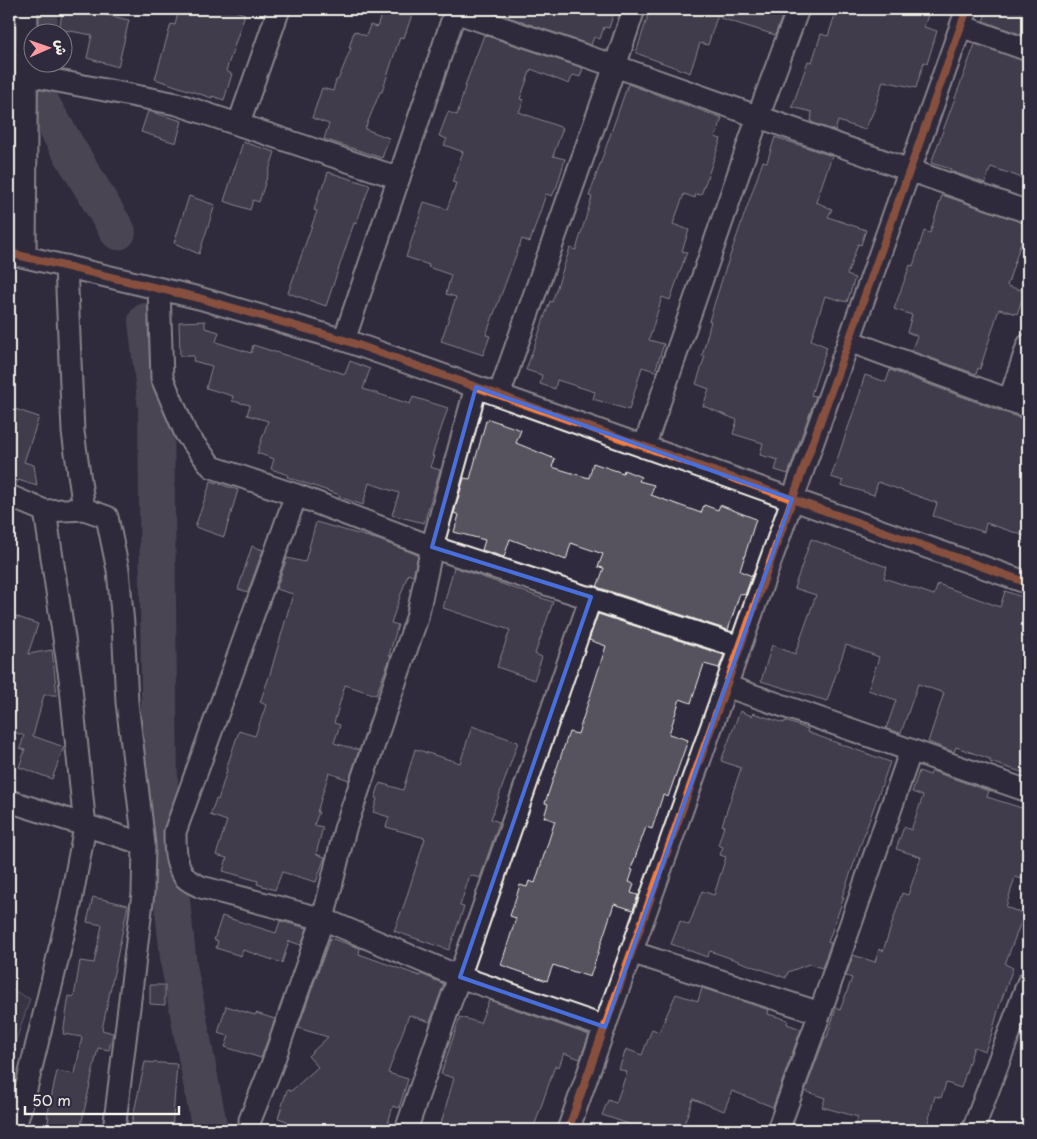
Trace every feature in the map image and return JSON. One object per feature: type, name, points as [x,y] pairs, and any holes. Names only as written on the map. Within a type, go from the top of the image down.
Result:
[{"type":"street","points":[[27,9],[27,75],[17,254],[198,298],[344,340],[1028,583]]},
{"type":"street","points":[[239,123],[279,9]]},
{"type":"street","points":[[499,395],[634,9]]},
{"type":"street","points":[[644,447],[758,117],[798,9]]},
{"type":"street","points":[[344,340],[455,11],[910,169],[1028,212]]},
{"type":"street","points":[[568,1130],[964,17],[1028,50]]},
{"type":"street","points":[[27,75],[177,104],[239,123],[399,178]]},
{"type":"street","points":[[66,266],[74,432],[84,508]]},
{"type":"street","points":[[160,289],[162,378],[186,434],[212,466],[296,495],[432,547],[740,646]]},
{"type":"street","points":[[849,341],[1019,404],[1028,345]]},
{"type":"street","points":[[250,1120],[272,1065],[323,919],[345,829],[417,618],[432,547],[476,387]]},
{"type":"street","points":[[296,495],[175,832],[175,850],[184,878],[201,886],[323,919],[460,977],[605,1027]]},
{"type":"street","points":[[9,496],[45,510],[84,508],[107,517],[118,570],[127,702],[144,844],[140,922],[114,1130]]},
{"type":"street","points":[[14,1130],[59,954],[85,827],[70,678],[45,510]]},
{"type":"street","points":[[406,1130],[591,597]]},
{"type":"street","points":[[726,686],[1028,792]]},
{"type":"street","points":[[778,1130],[912,750]]},
{"type":"street","points":[[9,801],[85,827],[144,844]]},
{"type":"street","points":[[631,952],[820,1013]]},
{"type":"street","points":[[973,1130],[1028,983]]},
{"type":"highlighted area","points":[[476,387],[792,499],[605,1027],[460,977],[591,597],[432,547]]},
{"type":"shaded area","points":[[9,988],[30,999],[9,1061]]},
{"type":"building","points":[[63,9],[80,9],[129,20],[118,67],[87,58],[92,35],[72,31],[72,22],[60,22]]},
{"type":"building","points":[[179,9],[229,9],[245,14],[226,71],[232,74],[224,100],[212,96],[212,98],[155,79],[171,24],[175,25]]},
{"type":"building","points":[[383,9],[414,9],[404,38],[400,37],[382,92],[380,92],[365,129],[389,138],[382,158],[324,139],[329,124],[312,118],[322,88],[333,91],[351,48],[349,48],[354,31],[366,36],[370,25],[377,27]]},
{"type":"building","points":[[510,9],[615,9],[609,28],[604,27],[600,39],[594,37],[591,45],[508,17]]},
{"type":"building","points":[[650,9],[785,9],[775,35],[717,17],[708,45],[700,43],[690,73],[636,53]]},
{"type":"building","points":[[837,9],[930,9],[924,27],[937,31],[927,64],[924,62],[916,88],[883,81],[875,108],[865,130],[838,121],[835,131],[811,122],[812,112],[792,107],[808,61],[812,62],[821,34],[828,36]]},
{"type":"building","points":[[988,9],[1028,9],[1028,37],[983,21]]},
{"type":"building","points":[[484,35],[583,68],[580,77],[573,75],[569,84],[531,69],[520,99],[524,100],[519,112],[563,128],[553,156],[565,159],[552,196],[546,194],[530,242],[522,239],[486,335],[490,336],[483,355],[441,341],[456,297],[446,294],[451,275],[406,257],[424,202],[447,209],[456,183],[452,182],[463,152],[444,145],[447,139],[439,136],[448,112],[457,115],[467,80]]},
{"type":"building","points":[[975,44],[1028,62],[1028,180],[991,167],[985,183],[931,163]]},
{"type":"building","points":[[628,84],[722,118],[715,137],[721,139],[701,195],[696,194],[695,198],[684,194],[673,224],[689,230],[682,251],[687,252],[670,300],[662,297],[649,340],[664,344],[655,371],[642,367],[629,410],[593,399],[595,392],[557,380],[555,389],[540,384],[542,375],[526,370],[570,248],[576,250],[592,197],[589,196]]},
{"type":"building","points":[[148,111],[182,121],[176,143],[141,132]]},
{"type":"building","points":[[775,137],[832,156],[816,202],[832,209],[828,217],[866,230],[861,245],[858,244],[847,275],[855,278],[847,302],[825,296],[811,340],[827,347],[811,395],[816,396],[788,474],[775,470],[778,460],[760,455],[763,443],[733,434],[737,420],[703,406],[709,389],[696,384],[705,356],[702,356],[711,321],[709,321],[724,273],[763,161],[767,162]]},
{"type":"building","points":[[243,142],[275,152],[259,202],[253,200],[250,210],[224,201]]},
{"type":"building","points":[[328,172],[370,185],[356,224],[354,223],[326,306],[288,293],[317,211],[314,210],[321,187],[323,188]]},
{"type":"building","points":[[942,195],[1027,224],[1007,286],[1025,291],[1017,314],[999,309],[980,369],[978,368],[976,374],[911,351],[917,336],[907,332],[912,315],[894,309],[910,265],[913,266],[924,231],[930,233]]},
{"type":"building","points":[[189,196],[215,205],[199,254],[174,243]]},
{"type":"building","points":[[205,321],[205,328],[219,332],[216,342],[251,353],[253,345],[345,374],[350,361],[370,369],[363,389],[410,404],[413,397],[448,408],[432,456],[434,456],[430,467],[440,470],[424,523],[392,515],[399,493],[369,483],[363,505],[287,477],[288,475],[271,469],[274,459],[257,453],[268,421],[247,415],[250,405],[232,401],[233,396],[206,388],[212,366],[193,361],[194,356],[180,356],[179,322]]},
{"type":"building","points":[[890,370],[1028,421],[1028,537],[986,523],[984,532],[933,516],[937,503],[878,482],[874,495],[841,485],[843,481],[831,477],[865,375],[886,382]]},
{"type":"building","points":[[9,407],[39,417],[24,462],[34,465],[37,486],[18,480],[16,485],[9,484]]},
{"type":"building","points":[[489,419],[521,430],[516,443],[555,459],[552,467],[589,478],[593,463],[623,473],[624,470],[641,477],[639,481],[654,485],[651,495],[701,513],[704,505],[718,510],[720,505],[756,519],[740,571],[752,576],[745,595],[740,593],[728,630],[597,587],[604,568],[598,567],[603,554],[571,543],[566,560],[510,539],[504,557],[482,550],[485,540],[454,532],[459,515],[454,513],[464,478],[470,479],[486,421]]},
{"type":"building","points":[[211,481],[238,490],[224,537],[195,527]]},
{"type":"building","points":[[316,522],[379,540],[418,555],[413,576],[408,574],[391,623],[398,625],[389,655],[391,656],[376,695],[345,685],[334,723],[340,725],[334,743],[359,750],[349,780],[329,773],[314,825],[323,827],[316,854],[325,857],[316,882],[282,872],[275,890],[257,884],[258,881],[223,871],[227,858],[216,855],[227,821],[210,815],[216,799],[218,800],[239,731],[255,736],[266,705],[260,702],[293,594],[276,589],[287,558],[305,562]]},
{"type":"building","points":[[811,539],[887,567],[884,578],[934,595],[938,584],[1000,607],[1005,591],[1028,599],[1028,774],[990,762],[990,759],[956,747],[954,752],[928,742],[944,693],[918,684],[901,733],[886,729],[896,700],[868,690],[879,657],[846,645],[827,701],[761,681],[772,645],[795,654],[816,595],[794,588]]},
{"type":"building","points":[[252,546],[263,550],[248,592],[238,589]]},
{"type":"building","points":[[454,567],[553,602],[535,654],[542,657],[534,680],[497,667],[510,630],[443,608]]},
{"type":"building","points":[[9,614],[38,624],[28,654],[52,650],[57,695],[44,695],[33,736],[64,747],[52,779],[19,767],[25,750],[20,748],[24,736],[10,730],[16,712],[9,710]]},
{"type":"building","points":[[598,614],[724,655],[719,668],[704,664],[691,703],[680,699],[669,734],[688,740],[668,797],[663,795],[652,829],[646,827],[631,869],[633,870],[629,882],[634,884],[631,893],[638,895],[633,910],[614,904],[590,977],[553,965],[547,981],[501,965],[516,918],[510,916],[520,885],[527,887],[529,881],[535,883],[555,821],[544,817],[548,804],[545,803],[569,732],[578,734],[606,646],[589,640]]},
{"type":"building","points":[[740,711],[752,716],[753,713],[784,723],[785,721],[808,729],[807,732],[890,762],[842,897],[844,897],[828,942],[831,943],[822,968],[809,964],[788,972],[786,978],[710,951],[707,957],[671,944],[680,921],[689,925],[702,891],[714,895],[726,857],[720,855],[723,847],[718,845],[724,826],[722,825],[741,768],[721,761]]},
{"type":"building","points":[[472,726],[518,742],[491,819],[499,822],[497,829],[480,878],[470,875],[460,906],[464,907],[449,950],[394,931],[425,838],[386,827],[389,817],[373,812],[380,783],[403,790],[415,749],[460,763]]},
{"type":"building","points":[[919,771],[930,775],[932,771],[989,791],[987,797],[1028,810],[1028,861],[1022,879],[1015,877],[1006,907],[1024,914],[1005,964],[1013,968],[991,1036],[985,1051],[974,1047],[961,1088],[946,1083],[941,1098],[935,1096],[926,1130],[853,1130],[858,1117],[822,1107],[825,1098],[805,1091],[825,1037],[827,1037],[836,1008],[840,1010],[852,978],[846,976],[853,955],[875,962],[879,949],[883,951],[902,893],[908,895],[921,857],[896,849],[904,827],[911,830],[923,796],[912,792]]},
{"type":"building","points":[[93,897],[128,905],[102,1030],[113,1033],[109,1050],[98,1048],[80,1130],[46,1130],[57,1071],[75,1074],[82,1037],[63,1034],[69,996],[74,997],[80,961],[94,963],[102,925],[87,922]]},
{"type":"building","points":[[222,916],[276,933],[280,921],[307,928],[301,945],[289,941],[282,963],[243,950],[241,956],[216,948],[218,941],[214,940]]},
{"type":"building","points":[[330,938],[360,948],[359,954],[420,976],[421,974],[444,984],[430,1022],[409,1015],[388,1073],[408,1079],[399,1108],[393,1106],[386,1130],[285,1130],[287,1121],[278,1118],[287,1090],[291,1091],[318,1067],[308,1056],[328,1037],[298,1028]]},
{"type":"building","points":[[150,985],[165,985],[165,1005],[150,1004]]},
{"type":"building","points":[[702,988],[769,1010],[768,1014],[788,1020],[787,1024],[801,1029],[773,1107],[732,1091],[724,1111],[693,1099],[682,1130],[647,1130],[602,1115],[608,1100],[616,1103],[627,1072],[619,1069],[626,1049],[642,1055],[652,1029],[659,1032],[676,994],[698,1001]]},
{"type":"building","points":[[489,1000],[589,1035],[580,1059],[564,1053],[559,1067],[555,1066],[533,1130],[439,1130],[454,1078],[441,1074],[460,1017],[480,1023]]},
{"type":"building","points":[[226,1006],[275,1019],[261,1058],[225,1047],[229,1036],[218,1033]]},
{"type":"building","points":[[145,1062],[177,1064],[172,1130],[130,1130]]},
{"type":"waterway","points":[[39,9],[40,22]]},
{"type":"waterway","points":[[43,106],[118,232]]},
{"type":"waterway","points":[[146,321],[156,409],[160,788],[179,966],[210,1130]]},
{"type":"cycle path","points":[[568,1130],[967,9]]},
{"type":"cycle path","points":[[9,253],[199,298],[344,340],[1028,583]]}]
